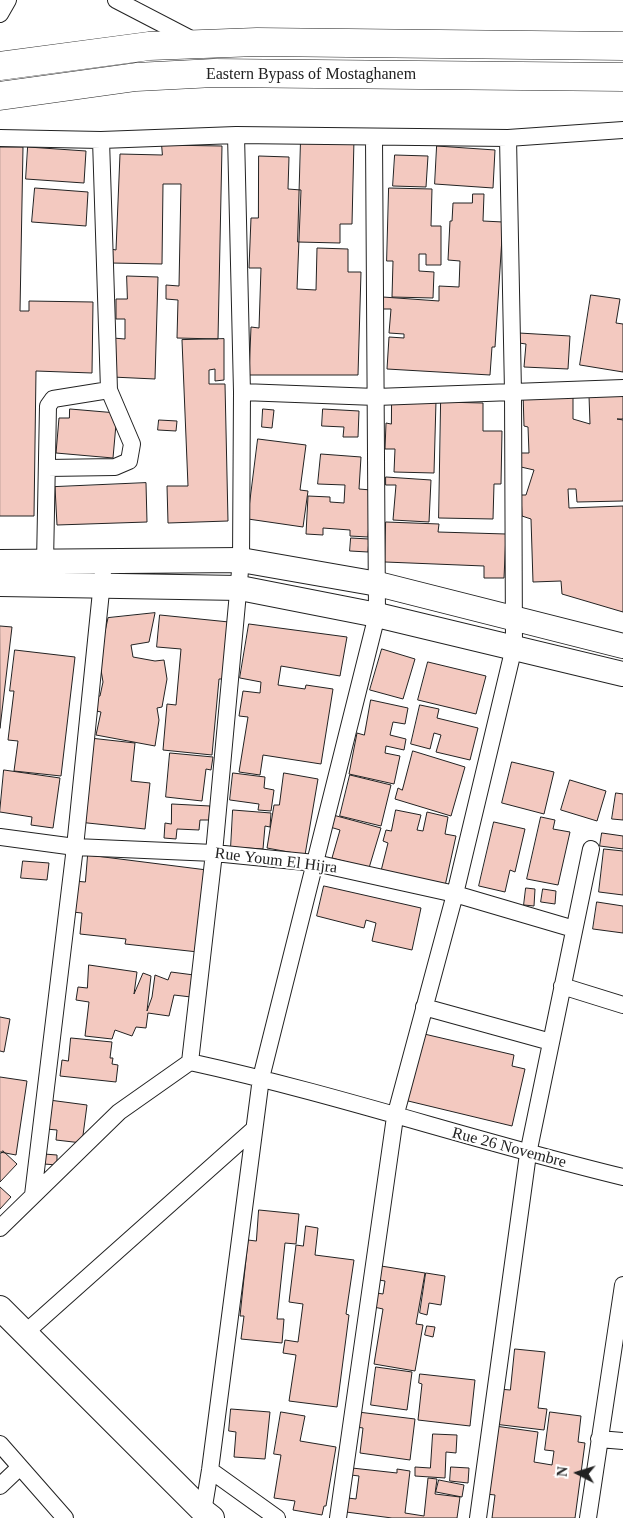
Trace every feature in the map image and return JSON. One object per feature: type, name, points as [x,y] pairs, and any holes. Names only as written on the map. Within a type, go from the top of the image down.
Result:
[{"type":"highway","name":"Eastern Bypass of Mostaghanem","points":[[0,66],[149,46],[257,42],[623,46]]},
{"type":"highway","name":"Eastern Bypass of Mostaghanem","points":[[0,96],[136,77],[214,73],[623,77]]},
{"type":"street","points":[[0,14],[8,0]]},
{"type":"street","points":[[116,0],[201,44]]},
{"type":"street","points":[[0,138],[101,140],[236,135],[508,138],[623,130]]},
{"type":"street","points":[[0,1228],[119,1112],[190,1062],[214,852],[240,588],[242,392],[236,135]]},
{"type":"street","points":[[206,1516],[210,1470],[261,1078],[377,615],[374,138]]},
{"type":"street","points":[[338,1518],[395,1117],[455,894],[514,648],[514,392],[508,138]]},
{"type":"street","points":[[47,468],[115,467],[129,460],[132,444],[109,390],[101,140]]},
{"type":"street","points":[[242,392],[376,397],[623,388]]},
{"type":"street","points":[[45,563],[48,406],[53,399],[109,390]]},
{"type":"street","points":[[0,562],[241,560],[378,584],[623,646]]},
{"type":"street","points":[[33,1195],[75,847],[103,587],[104,562]]},
{"type":"street","points":[[0,584],[240,588],[377,615],[623,674]]},
{"type":"street","name":"Rue Youm El Hijra","points":[[0,837],[75,847],[214,852],[315,863],[455,894],[574,929]]},
{"type":"street","points":[[478,1518],[528,1154],[591,849]]},
{"type":"street","points":[[562,986],[623,1005]]},
{"type":"street","points":[[424,1007],[551,1042]]},
{"type":"street","name":"Rue 26 Novembre","points":[[190,1062],[261,1078],[528,1154],[623,1177]]},
{"type":"street","points":[[25,1333],[254,1129]]},
{"type":"street","points":[[588,1518],[623,1284]]},
{"type":"street","points":[[0,1308],[206,1516]]},
{"type":"street","points":[[599,1439],[623,1441]]},
{"type":"street","points":[[0,1444],[65,1518]]},
{"type":"street","points":[[0,1486],[20,1467]]},
{"type":"street","points":[[210,1470],[277,1518]]},
{"type":"building","points":[[301,138],[354,139],[352,224],[340,224],[340,243],[298,242]]},
{"type":"building","points":[[162,145],[222,146],[218,339],[177,338],[178,300],[166,299],[166,285],[179,286],[181,184],[163,184],[162,264],[111,263],[111,249],[116,250],[120,154],[162,155]]},
{"type":"building","points":[[437,146],[495,150],[493,188],[435,184]]},
{"type":"building","points":[[0,147],[23,147],[20,311],[29,311],[29,301],[93,302],[92,373],[36,371],[34,516],[0,516]]},
{"type":"building","points":[[28,147],[86,151],[84,183],[26,179]]},
{"type":"building","points":[[395,155],[428,156],[426,187],[393,186]]},
{"type":"building","points":[[259,156],[289,157],[288,189],[301,190],[297,289],[316,290],[317,248],[348,249],[348,272],[361,272],[358,375],[249,375],[251,327],[259,328],[261,268],[249,268],[251,218],[258,218]]},
{"type":"building","points":[[35,188],[88,192],[86,226],[32,222]]},
{"type":"building","points":[[389,188],[432,189],[431,226],[441,226],[441,265],[426,265],[426,254],[419,254],[419,271],[434,272],[433,298],[392,297],[393,261],[387,261]]},
{"type":"building","points":[[473,194],[484,194],[483,221],[503,222],[495,347],[492,347],[490,375],[387,369],[389,337],[404,338],[404,334],[389,333],[391,309],[382,309],[383,297],[439,301],[439,286],[459,287],[460,261],[448,260],[450,221],[452,221],[453,203],[472,203]]},
{"type":"building","points":[[127,276],[158,277],[155,379],[112,377],[113,338],[125,339],[125,319],[116,319],[116,299],[127,299]]},
{"type":"building","points":[[591,295],[620,299],[616,323],[623,324],[623,372],[580,365]]},
{"type":"building","points":[[519,333],[570,336],[568,369],[524,367],[526,344],[519,343]]},
{"type":"building","points":[[224,339],[224,380],[215,381],[215,369],[209,370],[209,384],[225,384],[228,521],[168,523],[167,486],[188,486],[182,340]]},
{"type":"building","points":[[573,391],[573,419],[590,424],[589,396],[623,396],[623,419],[617,419],[623,420],[623,501],[577,502],[576,489],[568,489],[569,508],[623,506],[623,612],[562,594],[561,581],[533,582],[531,519],[522,516],[521,495],[526,495],[534,470],[521,467],[520,453],[529,453],[528,427],[524,426],[523,392]]},
{"type":"building","points":[[392,400],[436,401],[434,473],[394,472],[395,449],[385,449],[386,423],[391,424]]},
{"type":"building","points":[[441,402],[483,403],[483,431],[502,431],[501,484],[494,484],[493,519],[439,518]]},
{"type":"building","points":[[70,409],[117,413],[113,458],[56,453],[59,418],[69,418]]},
{"type":"building","points":[[263,409],[274,410],[272,428],[262,427]]},
{"type":"building","points":[[323,409],[359,411],[358,437],[343,437],[344,427],[322,426]]},
{"type":"building","points":[[159,420],[177,421],[176,431],[158,430]]},
{"type":"building","points":[[258,439],[306,445],[300,490],[308,491],[303,527],[248,519]]},
{"type":"building","points":[[321,454],[361,457],[359,489],[371,490],[368,537],[350,536],[350,530],[323,528],[323,535],[306,534],[308,496],[330,497],[330,502],[344,503],[345,485],[318,484]]},
{"type":"building","points":[[386,477],[431,480],[429,522],[393,520],[396,485],[386,485]]},
{"type":"building","points":[[146,483],[147,522],[57,525],[55,487]]},
{"type":"building","points":[[386,522],[439,524],[438,532],[506,534],[504,578],[484,578],[484,566],[385,562]]},
{"type":"building","points":[[351,538],[369,539],[368,552],[350,551]]},
{"type":"building","points":[[155,613],[149,642],[131,645],[133,657],[155,661],[164,660],[167,679],[162,707],[157,708],[159,720],[155,746],[96,735],[101,712],[92,710],[95,697],[100,696],[103,682],[99,658],[108,618]]},
{"type":"building","points":[[160,615],[229,622],[224,679],[219,679],[212,755],[163,750],[167,704],[176,705],[181,649],[157,647]]},
{"type":"building","points":[[249,624],[347,637],[340,676],[281,666],[278,685],[305,689],[306,685],[333,689],[321,764],[263,755],[260,775],[239,772],[248,717],[239,716],[243,691],[260,693],[261,682],[240,678]]},
{"type":"building","points":[[0,626],[12,627],[0,728]]},
{"type":"building","points":[[382,649],[415,659],[403,699],[370,690]]},
{"type":"building","points":[[15,650],[75,657],[61,776],[14,771],[18,741],[8,740],[14,691],[10,691]]},
{"type":"building","points":[[428,662],[486,676],[476,714],[418,700]]},
{"type":"building","points":[[371,700],[408,708],[405,724],[393,722],[390,735],[406,739],[404,750],[386,746],[385,753],[400,756],[394,784],[349,774],[357,733],[364,735]]},
{"type":"building","points":[[420,705],[439,709],[437,718],[478,728],[470,760],[436,752],[441,735],[434,733],[430,749],[411,744]]},
{"type":"building","points":[[90,738],[135,743],[131,781],[150,783],[145,829],[78,822]]},
{"type":"building","points":[[413,751],[465,767],[451,816],[395,799],[398,788],[402,790]]},
{"type":"building","points":[[170,753],[213,757],[211,770],[206,769],[202,801],[166,797]]},
{"type":"building","points":[[512,762],[554,772],[544,814],[502,803]]},
{"type":"building","points":[[4,770],[60,778],[53,828],[31,825],[32,817],[0,812]]},
{"type":"building","points":[[233,773],[265,777],[264,788],[274,790],[271,811],[258,810],[259,804],[230,800]]},
{"type":"building","points":[[284,773],[318,779],[305,855],[267,848],[274,805],[279,805]]},
{"type":"building","points":[[350,775],[391,785],[381,826],[340,816]]},
{"type":"building","points":[[570,780],[606,791],[597,821],[561,810]]},
{"type":"building","points":[[616,793],[623,794],[623,820],[612,819]]},
{"type":"building","points":[[172,804],[210,806],[209,820],[200,820],[199,830],[177,829],[176,839],[164,838],[165,823],[171,824]]},
{"type":"building","points":[[233,810],[271,813],[270,827],[265,826],[263,849],[231,847]]},
{"type":"building","points":[[396,810],[421,815],[417,830],[423,831],[427,812],[448,817],[445,834],[456,836],[445,886],[381,871],[388,843],[383,841],[386,830],[391,831]]},
{"type":"building","points":[[333,815],[381,828],[369,868],[332,858],[340,830],[330,827]]},
{"type":"building","points":[[541,817],[555,820],[553,829],[570,832],[558,885],[527,879]]},
{"type":"building","points":[[494,822],[525,829],[515,872],[510,870],[505,892],[479,886]]},
{"type":"building","points":[[602,833],[623,836],[623,849],[600,846]]},
{"type":"building","points":[[604,849],[623,851],[623,895],[599,892]]},
{"type":"building","points":[[88,855],[207,870],[198,952],[125,944],[126,939],[80,934],[82,913],[72,912],[75,881],[85,882]]},
{"type":"building","points":[[23,861],[49,863],[47,880],[21,878]]},
{"type":"building","points":[[324,886],[421,908],[412,950],[372,941],[376,923],[366,920],[364,928],[317,916]]},
{"type":"building","points":[[526,888],[535,889],[534,906],[524,905]]},
{"type":"building","points":[[543,889],[556,891],[555,904],[541,902]]},
{"type":"building","points":[[597,902],[623,906],[623,933],[593,929]]},
{"type":"building","points":[[89,965],[137,972],[134,994],[143,973],[151,976],[147,1011],[152,997],[155,975],[168,980],[171,972],[194,975],[191,997],[174,995],[169,1016],[148,1013],[146,1028],[136,1027],[132,1036],[115,1030],[112,1039],[85,1036],[89,1002],[76,1000],[78,987],[87,988]]},
{"type":"building","points":[[0,1017],[10,1019],[4,1052],[0,1051]]},
{"type":"building","points":[[420,1033],[514,1055],[512,1066],[525,1069],[512,1126],[404,1100]]},
{"type":"building","points":[[71,1038],[112,1042],[110,1058],[113,1058],[112,1064],[118,1065],[116,1082],[60,1076],[62,1060],[68,1061]]},
{"type":"building","points":[[0,1077],[27,1081],[16,1155],[0,1152]]},
{"type":"building","points":[[49,1100],[87,1105],[82,1143],[56,1140],[57,1130],[46,1129]]},
{"type":"building","points":[[3,1151],[17,1164],[0,1182],[0,1155]]},
{"type":"building","points":[[44,1154],[57,1155],[57,1165],[44,1164]]},
{"type":"building","points":[[0,1187],[11,1197],[0,1209]]},
{"type":"building","points":[[259,1210],[299,1214],[296,1244],[285,1243],[277,1319],[284,1319],[282,1343],[241,1339],[244,1316],[240,1316],[248,1240],[256,1241]]},
{"type":"building","points":[[306,1226],[318,1228],[315,1255],[354,1260],[346,1314],[349,1315],[337,1407],[289,1401],[296,1355],[283,1353],[285,1340],[298,1342],[303,1304],[289,1302],[296,1245],[303,1246]]},
{"type":"building","points":[[381,1266],[425,1273],[416,1324],[423,1325],[415,1371],[374,1364],[383,1309],[374,1307],[377,1293],[383,1294],[385,1281],[379,1280]]},
{"type":"building","points":[[426,1273],[445,1276],[441,1305],[429,1303],[427,1315],[420,1313]]},
{"type":"building","points":[[427,1326],[435,1327],[433,1337],[425,1335]]},
{"type":"building","points":[[515,1349],[545,1352],[538,1408],[547,1409],[544,1430],[494,1424],[499,1389],[510,1390]]},
{"type":"building","points":[[376,1367],[412,1372],[407,1410],[371,1405]]},
{"type":"building","points":[[420,1374],[475,1380],[470,1426],[418,1420],[422,1384],[419,1383]]},
{"type":"building","points":[[231,1409],[270,1412],[265,1459],[234,1457],[236,1432],[229,1431]]},
{"type":"building","points":[[281,1412],[305,1416],[300,1441],[336,1447],[326,1506],[324,1506],[322,1515],[293,1510],[295,1501],[274,1498],[281,1455],[274,1454]]},
{"type":"building","points":[[358,1412],[415,1419],[410,1460],[360,1453],[363,1428],[356,1427]]},
{"type":"building","points":[[550,1412],[581,1416],[578,1442],[585,1443],[575,1518],[492,1518],[495,1495],[486,1494],[495,1426],[538,1432],[534,1462],[552,1465],[554,1451],[545,1450]]},
{"type":"building","points":[[433,1434],[457,1435],[456,1453],[446,1452],[445,1478],[415,1476],[415,1467],[430,1468]]},
{"type":"building","points":[[451,1467],[469,1468],[468,1483],[450,1481]]},
{"type":"building","points":[[352,1468],[397,1473],[397,1469],[410,1471],[405,1513],[424,1516],[428,1478],[437,1479],[435,1494],[460,1497],[457,1518],[392,1518],[346,1512],[348,1498],[356,1499],[359,1476],[351,1475]]},
{"type":"building","points":[[439,1480],[464,1485],[462,1497],[436,1492]]}]
